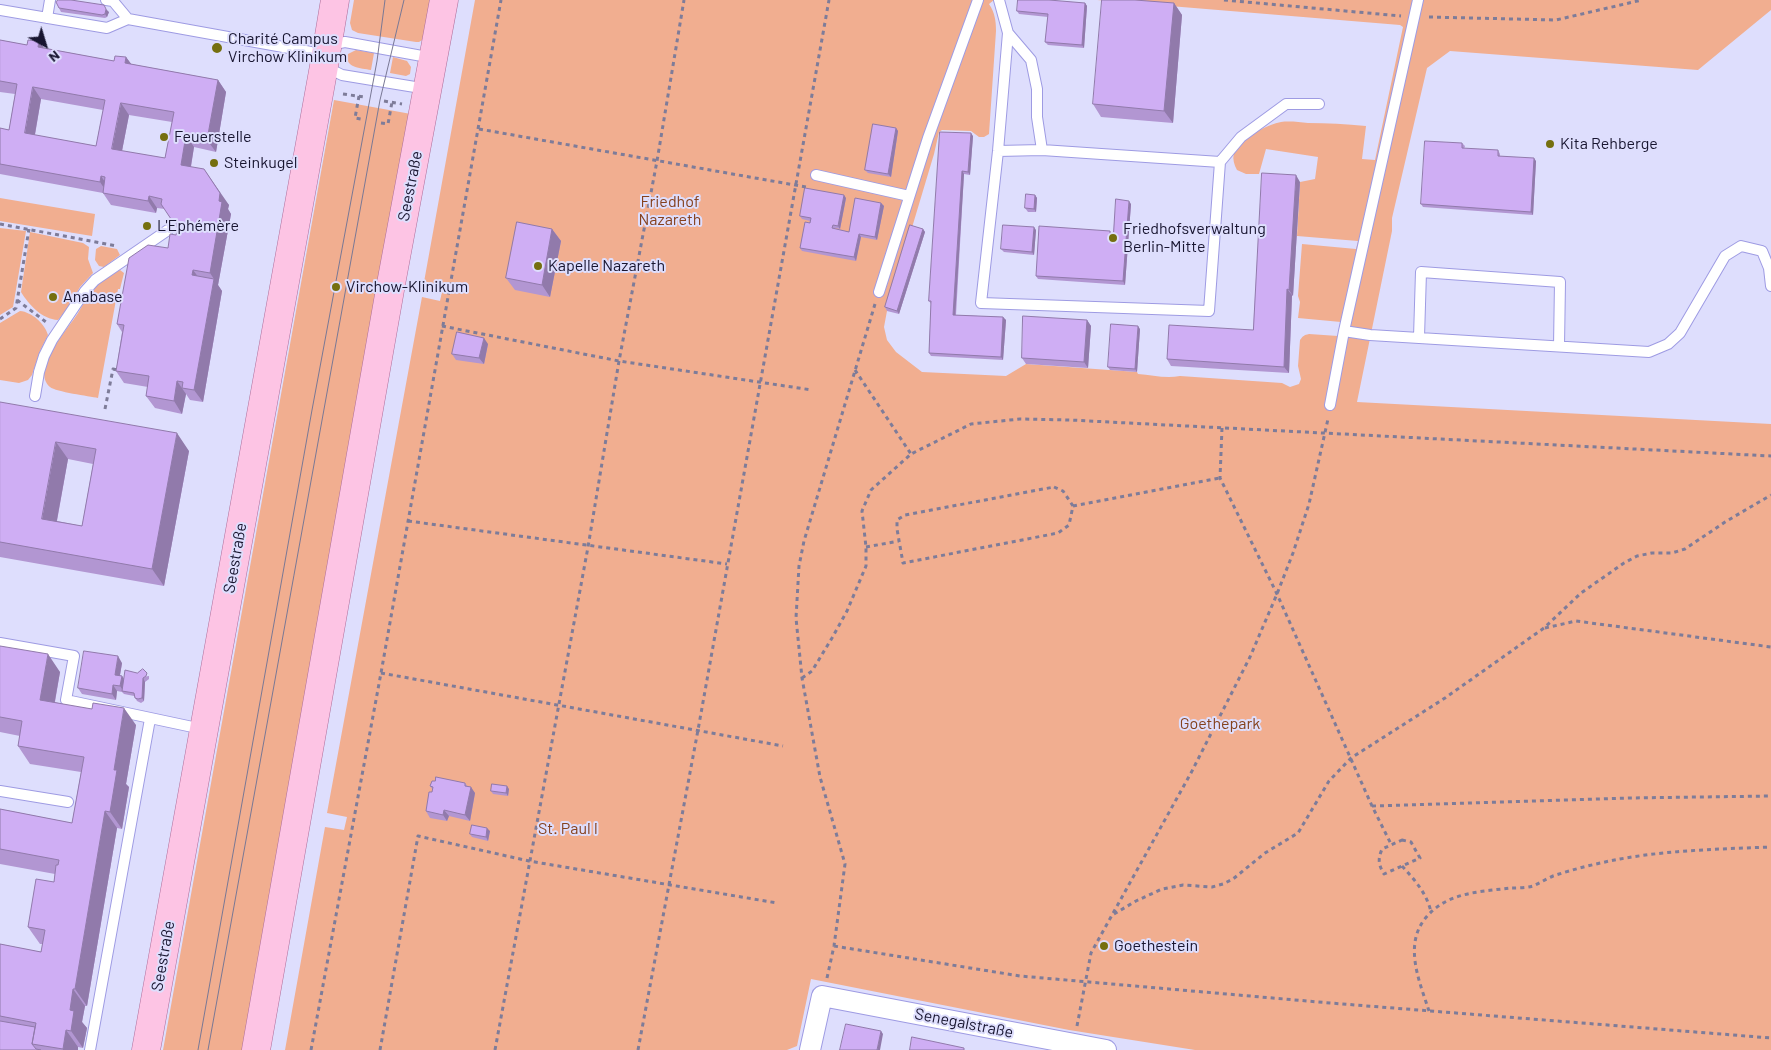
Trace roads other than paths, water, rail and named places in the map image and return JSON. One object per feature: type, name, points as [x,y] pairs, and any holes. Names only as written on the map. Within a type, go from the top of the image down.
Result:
[{"type":"main road","name":"Seestraße","points":[[146,1050],[321,54],[334,0]]},
{"type":"main road","name":"Seestraße","points":[[256,1050],[391,284],[444,0]]},
{"type":"street","name":"Senegalstraße","points":[[810,1050],[824,991],[1106,1050]]},
{"type":"lane","points":[[47,18],[50,0]]},
{"type":"lane","points":[[106,0],[113,1],[128,19]]},
{"type":"lane","points":[[879,292],[928,138],[978,0]]},
{"type":"lane","points":[[999,0],[1008,33],[998,151],[981,303],[1209,310],[1220,162],[1241,137],[1286,104],[1319,104]]},
{"type":"lane","points":[[1330,405],[1344,331],[1418,0]]},
{"type":"lane","points":[[0,10],[108,28],[128,19],[321,54],[342,75],[428,89]]},
{"type":"lane","points":[[1008,33],[1031,60],[1038,89],[1037,116],[1042,150]]},
{"type":"lane","points":[[321,54],[345,42],[434,58]]},
{"type":"lane","points":[[998,151],[1042,150],[1220,162]]},
{"type":"lane","points":[[816,175],[909,196]]},
{"type":"lane","points":[[35,396],[44,356],[85,291],[95,280],[168,230]]},
{"type":"lane","points":[[1344,331],[1649,352],[1668,344],[1680,333],[1725,256],[1741,246],[1762,251],[1769,268],[1771,286]]},
{"type":"lane","points":[[1419,337],[1421,272],[1560,282],[1558,346]]},
{"type":"lane","points":[[0,643],[74,656],[66,700],[203,729]]},
{"type":"lane","points":[[90,1050],[150,719]]},
{"type":"lane","points":[[0,791],[68,802]]},
{"type":"tram line","points":[[198,1050],[312,410],[377,61],[385,0]]},
{"type":"tram line","points":[[208,1050],[380,100],[404,0]]},
{"type":"place","name":"Charité Campus Virchow Klinikum","points":[[217,48]]},
{"type":"place","name":"Feuerstelle","points":[[164,137]]},
{"type":"place","name":"Kita Rehberge","points":[[1550,144]]},
{"type":"place","name":"Steinkugel","points":[[214,163]]},
{"type":"place","name":"L'Ephémère","points":[[147,226]]},
{"type":"place","name":"Friedhofsverwaltung Berlin-Mitte","points":[[1113,238]]},
{"type":"place","name":"Kapelle Nazareth","points":[[538,266]]},
{"type":"place","name":"Virchow-Klinikum","points":[[336,287]]},
{"type":"place","name":"Anabase","points":[[53,297]]},
{"type":"place","name":"Goethestein","points":[[1104,946]]},
{"type":"park label","name":"Friedhof Nazareth","points":[[670,211]]},
{"type":"park label","name":"Goethepark","points":[[1220,724]]},
{"type":"park label","name":"St. Paul I","points":[[568,829]]}]
